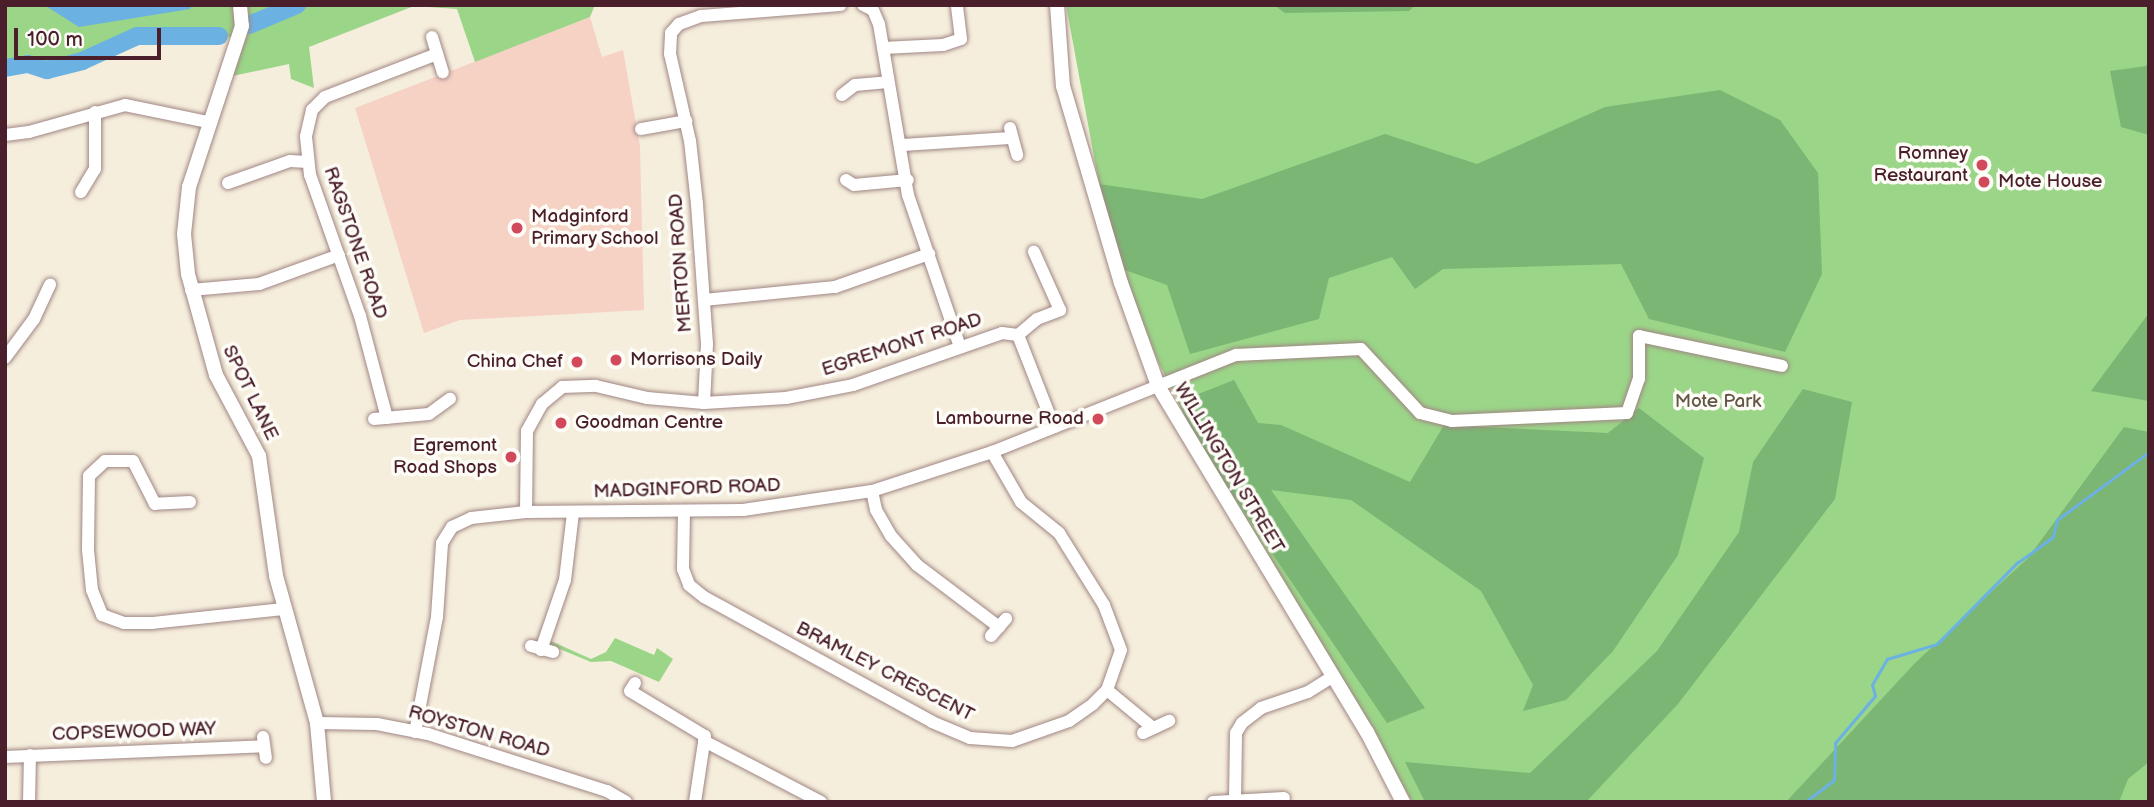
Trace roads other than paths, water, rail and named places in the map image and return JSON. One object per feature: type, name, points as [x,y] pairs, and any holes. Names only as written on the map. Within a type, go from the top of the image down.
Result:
[{"type":"street","name":"SPOT LANE","points":[[240,5],[242,26],[208,122],[186,212],[191,290],[216,375],[259,456],[269,545],[284,609],[317,723],[324,802]]},
{"type":"street","name":"MERTON ROAD","points":[[704,403],[704,300],[685,121],[670,54],[671,33],[679,24],[701,16],[784,7],[841,5]]},
{"type":"street","points":[[863,5],[873,9],[903,145],[908,180],[960,347]]},
{"type":"street","points":[[883,48],[943,45],[961,39],[957,5]]},
{"type":"street","name":"WILLINGTON STREET","points":[[1057,5],[1063,86],[1121,284],[1158,386],[1332,677],[1403,802]]},
{"type":"street","points":[[432,37],[443,72]]},
{"type":"street","points":[[308,162],[306,136],[312,110],[325,97],[437,54]]},
{"type":"street","points":[[842,95],[855,85],[888,82]]},
{"type":"street","points":[[5,135],[29,132],[125,105],[147,107],[208,122]]},
{"type":"street","points":[[81,192],[94,169],[95,112]]},
{"type":"street","points":[[642,129],[685,121]]},
{"type":"street","points":[[903,145],[1010,133],[1017,155]]},
{"type":"street","name":"RAGSTONE ROAD","points":[[228,183],[290,161],[308,162],[377,370],[381,419],[429,414],[450,399]]},
{"type":"street","points":[[846,180],[854,185],[908,180]]},
{"type":"street","points":[[1034,252],[1060,310],[1037,319],[1018,335],[1054,426]]},
{"type":"street","points":[[704,300],[835,287],[929,254]]},
{"type":"street","points":[[191,290],[259,284],[339,255]]},
{"type":"street","points":[[6,356],[37,298],[50,284]]},
{"type":"street","name":"EGREMONT ROAD","points":[[526,512],[527,431],[542,404],[562,387],[596,386],[647,398],[704,403],[833,390],[1002,333],[1018,335]]},
{"type":"street","name":"MADGINFORD ROAD","points":[[415,732],[437,617],[442,543],[452,527],[471,518],[526,512],[684,512],[797,504],[872,491],[992,452],[1236,355],[1361,349],[1420,413],[1451,421],[1627,413],[1639,379],[1639,336],[1782,366]]},
{"type":"street","points":[[992,452],[1021,502],[1059,533],[1117,629],[1121,650],[1107,690],[1148,731],[1170,721]]},
{"type":"street","points":[[190,502],[150,504],[132,461],[105,461],[89,477],[88,550],[92,590],[102,615],[124,623],[152,623],[284,609]]},
{"type":"street","points":[[872,491],[876,510],[891,536],[917,565],[999,627]]},
{"type":"street","name":"BRAMLEY CRESCENT","points":[[684,512],[684,569],[689,585],[704,597],[970,738],[1012,741],[1038,734],[1069,721],[1107,690]]},
{"type":"street","points":[[542,649],[565,580],[573,513]]},
{"type":"street","points":[[1235,799],[1236,733],[1242,723],[1261,708],[1308,692],[1332,677]]},
{"type":"street","points":[[635,683],[630,691],[705,738],[821,802]]},
{"type":"street","name":"ROYSTON ROAD","points":[[317,723],[377,724],[415,732],[594,787],[626,802]]},
{"type":"street","points":[[695,802],[705,738]]},
{"type":"street","name":"COPSEWOOD WAY","points":[[5,757],[264,747]]},
{"type":"street","points":[[29,802],[30,755]]},
{"type":"street","points":[[1213,802],[1284,795]]},
{"type":"water","points":[[44,5],[192,5],[190,9],[79,27]]},
{"type":"waterway","points":[[249,25],[297,5]]},
{"type":"waterway","points":[[5,68],[28,64],[47,70],[82,61],[137,36],[219,36]]},
{"type":"waterway","points":[[1805,802],[1834,780],[1835,743],[1875,696],[1872,685],[1887,659],[1937,644],[2017,563],[2053,537],[2057,520],[2149,452]]},
{"type":"place","name":"Romney Restaurant","points":[[1982,165]]},
{"type":"place","name":"Mote House","points":[[1984,182]]},
{"type":"place","name":"Madginford Primary School","points":[[517,228]]},
{"type":"place","name":"Morrisons Daily","points":[[616,360]]},
{"type":"place","name":"China Chef","points":[[577,362]]},
{"type":"place","name":"Lambourne Road","points":[[1098,419]]},
{"type":"place","name":"Goodman Centre","points":[[561,423]]},
{"type":"place","name":"Egremont Road Shops","points":[[511,457]]},
{"type":"park label","name":"Mote Park","points":[[1718,402]]}]
